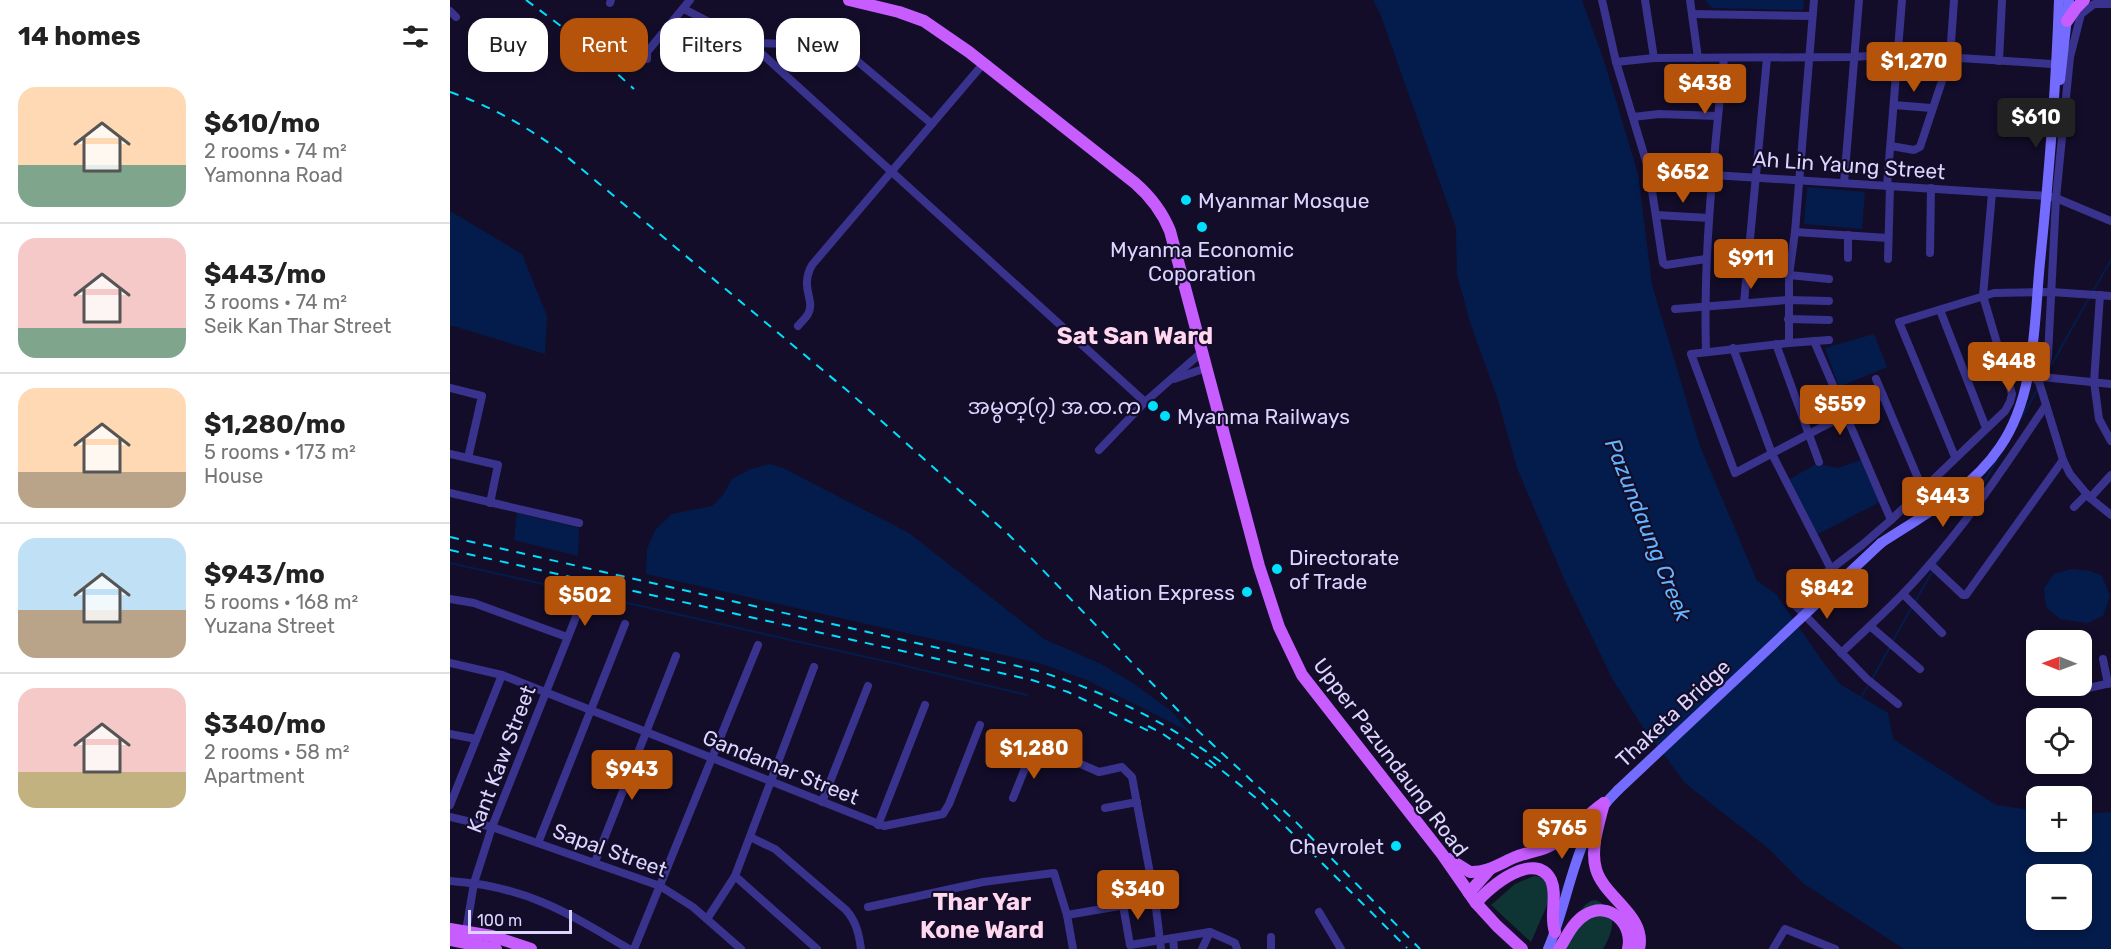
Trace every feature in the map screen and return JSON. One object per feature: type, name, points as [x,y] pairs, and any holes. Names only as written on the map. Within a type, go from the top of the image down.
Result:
[{"type":"main road","name":"Upper Pazundaung Road","points":[[849,0],[899,12],[924,21],[1136,183],[1157,206],[1170,231],[1259,566],[1289,651],[1302,675],[1442,854],[1472,898],[1522,949]]},
{"type":"main road","points":[[2058,0],[2063,17]]},
{"type":"main road","points":[[2063,17],[2069,0]]},
{"type":"main road","points":[[2063,17],[2085,0]]},
{"type":"main road","name":"Thaketa Bridge","points":[[1548,949],[1583,842],[1604,803],[1881,543],[1966,486],[2002,445],[2013,422],[2015,398],[2028,371],[2051,197],[2055,103],[2062,65],[2063,17]]},
{"type":"main road","points":[[1442,854],[1470,872],[1490,869],[1517,856],[1547,848],[1561,840],[1604,803]]},
{"type":"main road","points":[[1604,803],[1595,848],[1596,871],[1636,923],[1641,940],[1639,949]]},
{"type":"main road","points":[[1472,898],[1490,869]]},
{"type":"main road","points":[[1472,898],[1515,872],[1535,869],[1542,871],[1552,885],[1554,896],[1552,917],[1555,932]]},
{"type":"main road","points":[[1559,949],[1582,916],[1605,910],[1611,911],[1625,925],[1630,940],[1628,949]]},
{"type":"main road","points":[[450,929],[466,931],[488,945]]},
{"type":"main road","points":[[450,940],[531,949]]},
{"type":"street","points":[[648,51],[690,0]]},
{"type":"street","points":[[1602,0],[1616,62],[1649,171],[1664,264],[1706,259]]},
{"type":"street","points":[[1645,0],[1654,58]]},
{"type":"street","points":[[1690,0],[1698,58]]},
{"type":"street","points":[[1789,343],[1789,275],[1795,232],[1814,0]]},
{"type":"street","points":[[1844,183],[1859,0]]},
{"type":"street","points":[[1888,259],[1891,146],[1902,0]]},
{"type":"street","points":[[1891,146],[1914,150],[1920,147],[1931,108],[1950,57],[1954,0]]},
{"type":"street","points":[[1999,61],[2002,0]]},
{"type":"street","points":[[2111,4],[2094,4],[2082,14],[2062,65],[2051,197],[2048,356],[2041,379],[2046,405],[2063,460],[2074,479],[2088,496],[2111,515]]},
{"type":"street","points":[[684,9],[701,18]]},
{"type":"street","points":[[1692,14],[1812,16]]},
{"type":"street","points":[[764,44],[792,45],[818,42],[843,49],[932,124]]},
{"type":"street","points":[[1616,62],[1654,58],[1854,57],[1897,54],[2062,65]]},
{"type":"street","points":[[764,56],[1145,402]]},
{"type":"street","points":[[1706,351],[1706,259],[1724,58]]},
{"type":"street","points":[[1744,303],[1767,58]]},
{"type":"street","points":[[798,326],[809,313],[810,306],[805,283],[812,265],[983,64]]},
{"type":"street","points":[[1894,105],[1931,108]]},
{"type":"street","points":[[1633,117],[1659,114],[1718,116]]},
{"type":"street","name":"Ah Lin Yaung Street","points":[[1649,171],[2051,197],[2111,221]]},
{"type":"street","points":[[1930,253],[1931,188]]},
{"type":"street","points":[[1898,704],[1867,679],[1792,601],[1891,520],[2005,411],[2015,398],[1983,296],[1992,193]]},
{"type":"street","points":[[1656,215],[1709,218]]},
{"type":"street","points":[[1795,232],[1888,238]]},
{"type":"street","points":[[1848,235],[1848,258]]},
{"type":"street","points":[[1789,275],[1829,279]]},
{"type":"street","points":[[1955,457],[1899,322],[1983,296],[2008,292],[2111,296]]},
{"type":"street","points":[[2100,295],[2094,382],[2099,419],[2111,441]]},
{"type":"street","points":[[1675,309],[1788,300],[1829,301]]},
{"type":"street","points":[[1940,310],[1986,428]]},
{"type":"street","points":[[1788,319],[1829,320]]},
{"type":"street","points":[[1829,340],[1691,354],[1735,473],[1883,395]]},
{"type":"street","points":[[1814,341],[1891,520]]},
{"type":"street","points":[[1776,344],[1819,462]]},
{"type":"street","points":[[1733,348],[1772,454],[1831,569]]},
{"type":"street","points":[[1099,450],[1145,402],[1202,352]]},
{"type":"street","points":[[1170,380],[1206,368]]},
{"type":"street","points":[[2028,371],[2041,379],[2111,384]]},
{"type":"street","points":[[1876,379],[1923,490]]},
{"type":"street","points":[[450,388],[482,396],[468,458]]},
{"type":"street","points":[[1841,653],[1903,594],[1930,564],[1980,502],[2046,405]]},
{"type":"street","points":[[450,454],[498,465],[490,503]]},
{"type":"street","points":[[1930,564],[1962,595],[1966,595],[2063,460]]},
{"type":"street","points":[[2074,507],[2111,475]]},
{"type":"street","points":[[450,493],[579,523]]},
{"type":"street","points":[[1903,594],[1942,633]]},
{"type":"street","points":[[450,598],[474,603],[567,637]]},
{"type":"street","name":"Kant Kaw Street","points":[[466,931],[474,883],[492,827],[580,607]]},
{"type":"street","points":[[538,843],[625,624]]},
{"type":"street","points":[[1870,626],[1920,669]]},
{"type":"street","points":[[634,949],[758,645]]},
{"type":"street","points":[[595,862],[676,656]]},
{"type":"street","points":[[2092,687],[2109,684],[2103,658]]},
{"type":"street","name":"Gandamar Street","points":[[450,663],[502,675],[771,780],[878,825],[888,826],[942,814],[949,804],[980,725]]},
{"type":"street","points":[[707,919],[735,876],[814,667]]},
{"type":"street","points":[[450,805],[502,675]]},
{"type":"street","points":[[822,802],[868,686]]},
{"type":"street","points":[[878,825],[925,705]]},
{"type":"street","points":[[450,734],[476,739]]},
{"type":"street","points":[[1013,798],[1034,746],[1037,745],[1099,772],[1122,767],[1125,769],[1132,777],[1155,900],[1161,949]]},
{"type":"street","points":[[1105,808],[1137,802]]},
{"type":"street","name":"Sapal Street","points":[[450,817],[492,827],[660,886],[686,901],[741,949]]},
{"type":"street","points":[[750,837],[775,849],[853,917],[861,949]]},
{"type":"street","points":[[868,907],[983,882],[1054,873],[1067,915],[1073,949]]},
{"type":"street","points":[[735,876],[817,949]]},
{"type":"street","points":[[450,881],[474,883],[522,893],[549,903],[629,949]]},
{"type":"street","points":[[1067,915],[1155,900]]},
{"type":"street","points":[[1123,905],[1131,945],[1140,946],[1160,940],[1210,932],[1235,943],[1237,949]]},
{"type":"street","points":[[1319,912],[1341,949]]},
{"type":"street","points":[[1773,949],[1785,929],[1835,949]]},
{"type":"street","points":[[1202,949],[1210,932]]},
{"type":"street","points":[[1271,937],[1271,949]]},
{"type":"street","points":[[1173,938],[1174,949]]},
{"type":"green space","points":[[1534,876],[1543,877],[1549,883],[1551,896],[1531,942],[1491,905],[1515,884]]},
{"type":"green space","points":[[1596,900],[1608,910],[1612,922],[1610,935],[1603,949],[1551,949],[1585,905]]},
{"type":"water","name":"Pazundaung Creek","points":[[1373,0],[1582,0],[1606,67],[1638,174],[1652,285],[1700,446],[1757,581],[1776,594],[1840,684],[1888,713],[1893,739],[1996,805],[2026,809],[2026,852],[2092,852],[2092,813],[2111,812],[2111,949],[1904,949],[1804,884],[1768,848],[1686,784],[1640,723],[1612,678],[1565,581],[1517,468],[1498,400],[1471,325],[1457,275],[1456,228],[1380,13]]},
{"type":"water","points":[[1705,0],[1804,0],[1803,10],[1712,8]]},
{"type":"water","points":[[1807,187],[1865,192],[1862,229],[1804,224]]},
{"type":"water","points":[[450,211],[522,254],[547,316],[545,354],[450,325]]},
{"type":"water","points":[[1874,334],[1887,367],[1839,387],[1825,348]]},
{"type":"water","points":[[1861,460],[1880,502],[1814,536],[1788,480],[1816,464],[1838,468]]},
{"type":"water","points":[[770,464],[783,468],[909,533],[1044,639],[1099,663],[1133,683],[1171,711],[1190,732],[1087,680],[1039,663],[646,574],[647,549],[655,530],[672,514],[712,506],[723,495],[732,479],[751,469]]},
{"type":"water","points":[[517,513],[579,528],[578,556],[514,540]]},
{"type":"water","points":[[2072,569],[2091,571],[2102,576],[2110,596],[2103,616],[2087,623],[2060,619],[2046,607],[2044,588],[2054,574]]},
{"type":"waterway","points":[[2092,293],[2111,260]]},
{"type":"waterway","points":[[2049,369],[2089,298]]},
{"type":"waterway","points":[[2021,418],[2039,387]]},
{"type":"waterway","points":[[1965,515],[1997,460]]},
{"type":"waterway","points":[[1892,642],[1943,553]]},
{"type":"waterway","points":[[450,563],[1027,695]]},
{"type":"waterway","points":[[1872,679],[1890,647]]},
{"type":"waterway","points":[[1860,699],[1869,684]]},
{"type":"railway","points":[[526,0],[581,41],[634,89]]},
{"type":"railway","points":[[450,92],[507,117],[560,151],[849,392],[1009,535],[1195,728],[1295,821],[1420,949]]},
{"type":"railway","points":[[450,537],[1035,670],[1084,687],[1132,708],[1178,733],[1221,762]]},
{"type":"railway","points":[[450,550],[1032,680],[1068,692],[1153,733]]},
{"type":"railway","points":[[1148,726],[1214,769]]},
{"type":"railway","points":[[1209,760],[1261,802],[1407,948]]},
{"type":"place","name":"Myanmar Mosque","points":[[1186,200]]},
{"type":"place","name":"Myanma Economic Coporation","points":[[1202,227]]},
{"type":"place","name":"အမွတ္(၇) အ.ထ.က","points":[[1153,406]]},
{"type":"place","name":"Myanma Railways","points":[[1165,416]]},
{"type":"place","name":"Directorate of Trade","points":[[1277,569]]},
{"type":"place","name":"Nation Express","points":[[1247,592]]},
{"type":"place","name":"Chevrolet","points":[[1396,846]]},
{"type":"district","name":"Sat San Ward","points":[[1135,336]]},
{"type":"district","name":"Thar Yar Kone Ward","points":[[982,916]]}]
